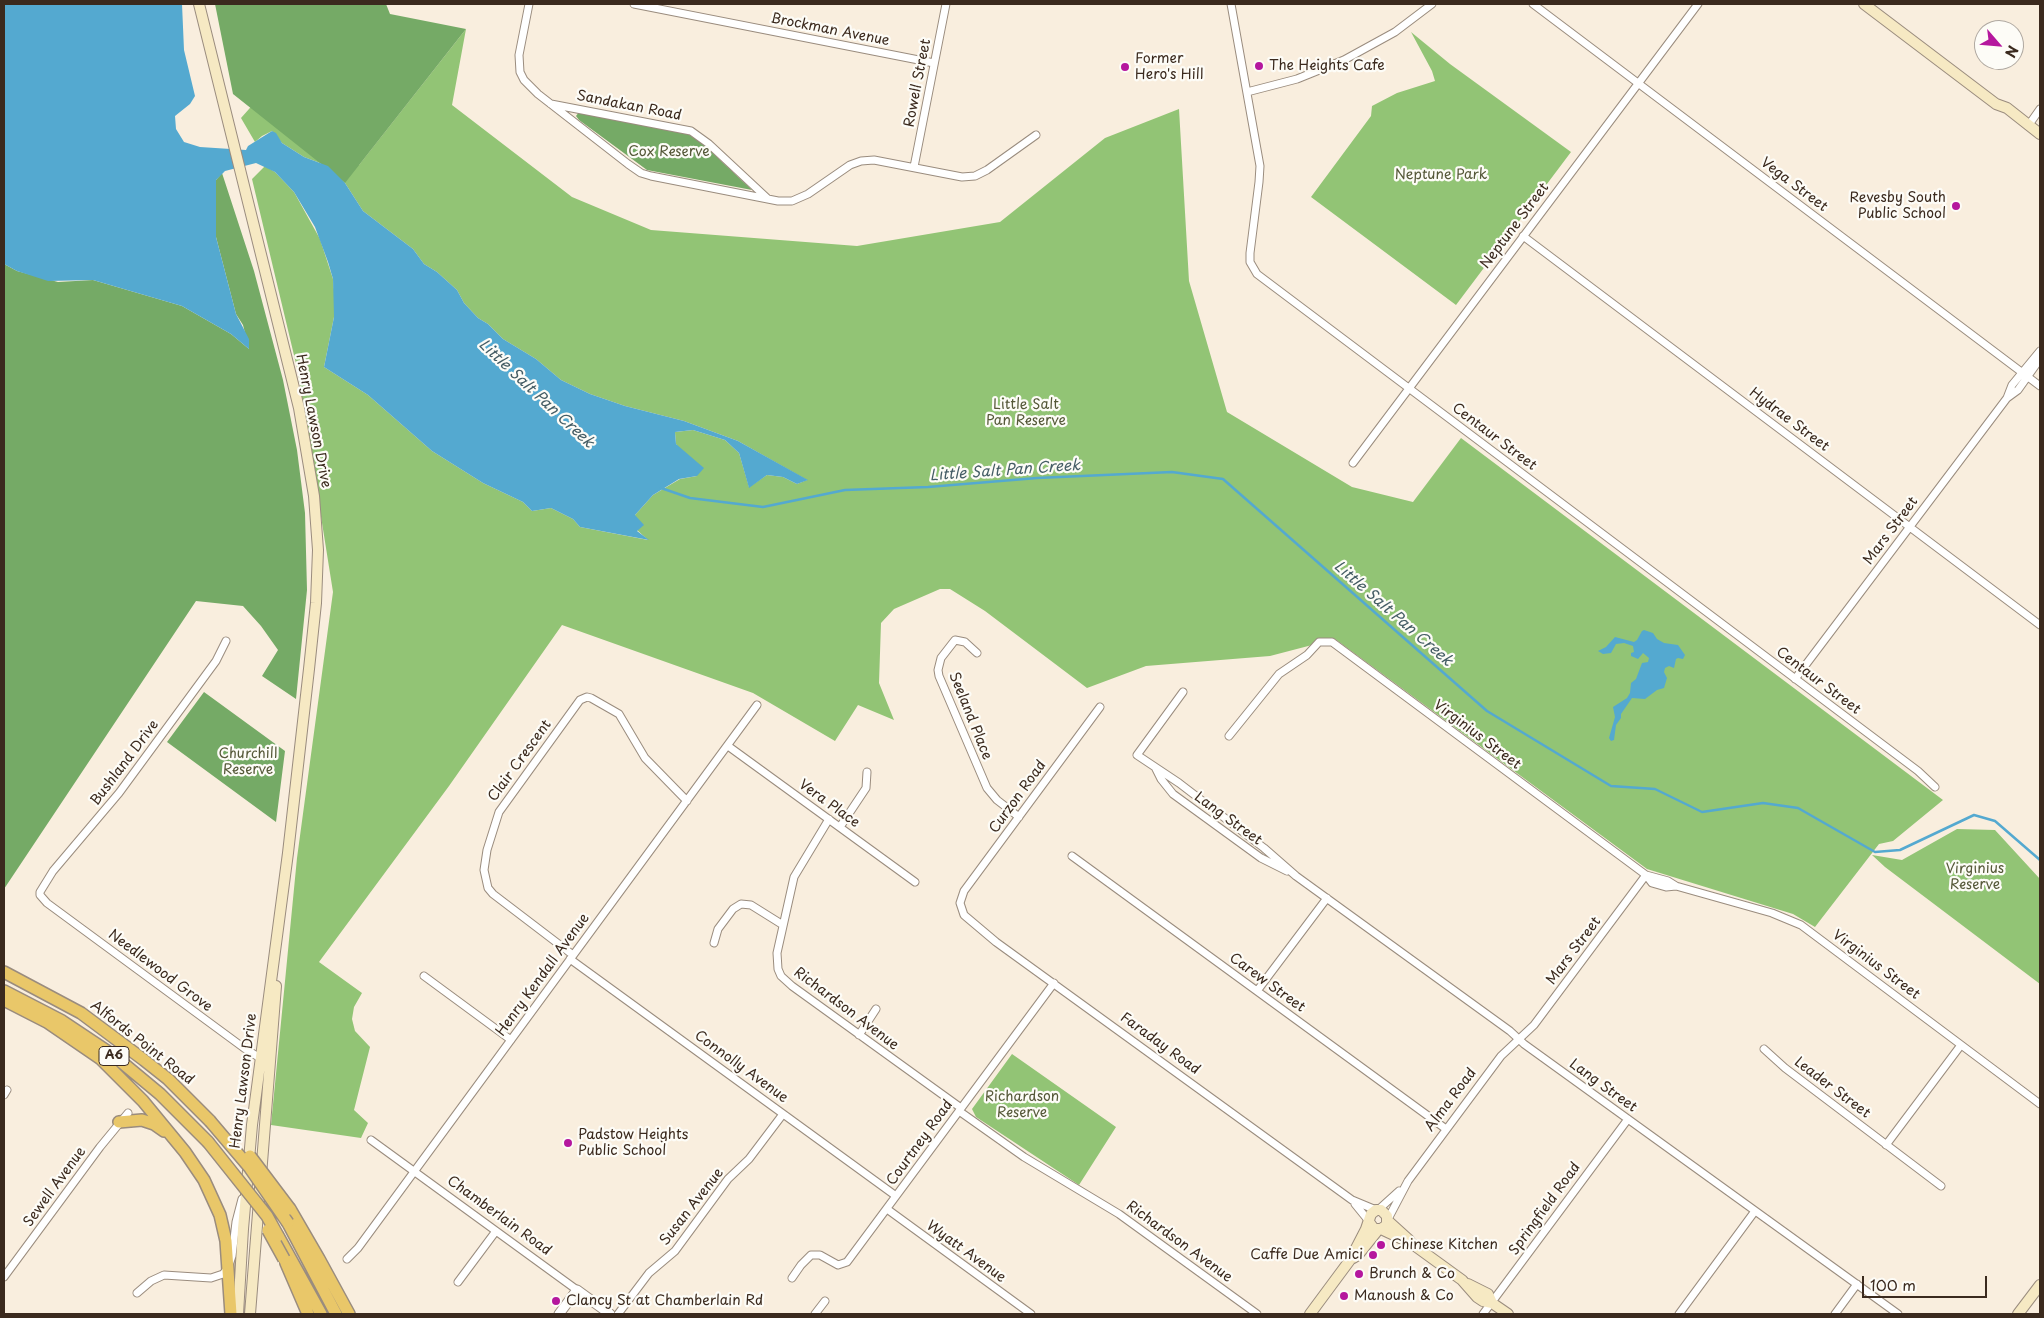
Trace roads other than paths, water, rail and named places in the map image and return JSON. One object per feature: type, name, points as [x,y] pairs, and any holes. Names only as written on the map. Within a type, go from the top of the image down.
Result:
[{"type":"highway","name":"Alfords Point Road","points":[[4,972],[81,1013],[144,1060],[211,1116],[288,1223],[336,1314]]},
{"type":"highway","name":"Alfords Point Road","points":[[4,991],[62,1021],[113,1055],[160,1094],[208,1142],[267,1216],[287,1257],[321,1314]]},
{"type":"highway","name":"A6","points":[[4,1000],[47,1022],[101,1059],[143,1101],[185,1152],[204,1180],[216,1203],[224,1228],[231,1314]]},
{"type":"highway","points":[[211,1116],[254,1160],[290,1209],[320,1259],[349,1314]]},
{"type":"highway","points":[[120,1122],[136,1119],[154,1124],[185,1152]]},
{"type":"highway","points":[[287,1257],[308,1314]]},
{"type":"main road","name":"Henry Lawson Drive","points":[[199,4],[304,432],[316,524],[316,603],[265,1059],[247,1179],[238,1314]]},
{"type":"main road","points":[[1871,6],[1996,104],[2007,108],[2040,134]]},
{"type":"main road","name":"Henry Lawson Drive","points":[[250,1314],[265,1059]]},
{"type":"main road","points":[[1310,1314],[1350,1260],[1371,1214],[1377,1210],[1384,1212],[1388,1220],[1411,1243]]},
{"type":"main road","points":[[1350,1260],[1387,1225],[1388,1220]]},
{"type":"main road","points":[[1369,1221],[1372,1228],[1411,1243],[1462,1280],[1488,1294],[1492,1303],[1508,1314]]},
{"type":"main road","points":[[2018,1314],[2040,1285]]},
{"type":"street","name":"Sandakan Road","points":[[529,4],[519,55],[520,72],[530,87],[550,104],[640,173],[785,201],[798,199],[850,165],[861,161],[874,160],[955,176],[975,176],[987,170],[1036,135]]},
{"type":"street","name":"Brockman Avenue","points":[[634,4],[934,63]]},
{"type":"street","name":"Rowell Street","points":[[914,167],[946,4]]},
{"type":"street","name":"Centaur Street","points":[[1231,4],[1260,174],[1250,262],[1262,280],[1918,771],[1935,787]]},
{"type":"street","points":[[1247,92],[1296,79],[1344,60],[1395,32],[1432,4]]},
{"type":"street","name":"Vega Street","points":[[1533,4],[2040,386]]},
{"type":"street","name":"Neptune Street","points":[[1353,463],[1698,4]]},
{"type":"street","name":"Sandakan Road","points":[[550,104],[691,132],[702,138],[768,199]]},
{"type":"street","points":[[2028,126],[2040,110]]},
{"type":"street","name":"Hydrae Street","points":[[1524,236],[2040,625]]},
{"type":"street","name":"Mars Street","points":[[1795,679],[2007,398],[2018,390],[2025,374],[2040,351]]},
{"type":"street","name":"Mars Street","points":[[2025,374],[2040,359]]},
{"type":"street","name":"Seeland Place","points":[[978,653],[965,642],[955,640],[941,658],[938,670],[939,676],[987,788],[997,800],[1020,817]]},
{"type":"street","name":"Bushland Drive","points":[[40,895],[41,888],[48,877],[114,800],[210,670],[226,641]]},
{"type":"street","name":"Virginius Street","points":[[1229,736],[1276,678],[1307,655],[1319,642],[1332,642],[1646,875],[1668,881],[1676,886],[1783,916],[1801,925],[2040,1104]]},
{"type":"street","name":"Lang Street","points":[[1183,692],[1137,755],[1218,812],[1296,876],[1898,1314]]},
{"type":"street","name":"Clair Crescent","points":[[572,957],[493,894],[488,888],[484,870],[487,850],[499,812],[580,700],[587,697],[591,698],[619,714],[645,758],[688,801]]},
{"type":"street","name":"Henry Kendall Avenue","points":[[348,1259],[757,706]]},
{"type":"street","name":"Curzon Road","points":[[960,903],[968,886],[1100,707]]},
{"type":"street","name":"Vera Place","points":[[728,746],[915,882]]},
{"type":"street","name":"Lang Street","points":[[1156,769],[1160,779],[1172,794],[1261,858],[1296,876]]},
{"type":"street","points":[[840,827],[866,788],[867,772]]},
{"type":"street","name":"Richardson Avenue","points":[[829,820],[796,872],[783,925],[777,962],[781,976],[1024,1157],[1126,1219],[1257,1314]]},
{"type":"street","name":"Carew Street","points":[[1072,856],[1446,1129]]},
{"type":"street","name":"Mars Street","points":[[1519,1039],[1534,1025],[1646,875]]},
{"type":"street","name":"Needlewood Grove","points":[[40,895],[47,903],[265,1059]]},
{"type":"street","points":[[1257,991],[1327,898]]},
{"type":"street","name":"Faraday Road","points":[[960,903],[964,915],[969,920],[1054,983],[1352,1200],[1377,1210]]},
{"type":"street","points":[[714,943],[718,929],[733,909],[741,904],[751,905],[783,925]]},
{"type":"street","name":"Connolly Avenue","points":[[572,957],[896,1196]]},
{"type":"street","points":[[424,976],[511,1040]]},
{"type":"street","name":"Courtney Road","points":[[792,1278],[800,1265],[811,1255],[820,1256],[838,1265],[847,1262],[1054,983]]},
{"type":"street","points":[[860,1035],[876,1009]]},
{"type":"street","name":"Alma Road","points":[[1388,1220],[1408,1181],[1504,1051],[1519,1039]]},
{"type":"street","points":[[1886,1145],[1961,1045]]},
{"type":"street","name":"Leader Street","points":[[1764,1049],[1785,1068],[1941,1186]]},
{"type":"street","name":"Sewell Avenue","points":[[4,1277],[128,1112]]},
{"type":"street","name":"Susan Avenue","points":[[618,1314],[648,1273],[675,1251],[728,1179],[746,1164],[783,1114]]},
{"type":"street","name":"Springfield Road","points":[[1484,1314],[1628,1119]]},
{"type":"street","name":"Chamberlain Road","points":[[372,1140],[610,1314]]},
{"type":"street","points":[[137,1293],[150,1281],[164,1275],[217,1278],[223,1274],[228,1268],[232,1256],[236,1222],[247,1179]]},
{"type":"street","name":"Alma Road","points":[[1377,1210],[1408,1181]]},
{"type":"street","name":"Faraday Road","points":[[1352,1200],[1369,1221]]},
{"type":"street","name":"Wyatt Avenue","points":[[887,1209],[1031,1314]]},
{"type":"street","points":[[1679,1314],[1755,1211]]},
{"type":"street","points":[[458,1282],[496,1231]]},
{"type":"street","points":[[1835,1314],[1857,1284]]},
{"type":"street","points":[[559,1314],[577,1290]]},
{"type":"street","points":[[815,1314],[825,1301]]},
{"type":"water","points":[[4,4],[182,4],[184,50],[195,96],[190,104],[175,116],[176,129],[184,142],[200,147],[246,150],[248,146],[272,131],[276,133],[282,143],[304,157],[328,166],[345,183],[363,211],[413,249],[424,264],[437,272],[457,290],[464,303],[478,318],[488,324],[503,339],[536,359],[561,380],[590,394],[625,406],[684,421],[738,441],[808,480],[797,484],[783,477],[767,475],[749,488],[739,453],[725,440],[693,430],[675,432],[676,444],[704,468],[697,476],[679,479],[653,495],[635,515],[644,525],[637,531],[649,540],[580,527],[573,519],[551,508],[532,511],[523,502],[483,483],[432,451],[368,395],[324,367],[334,317],[333,279],[328,262],[315,227],[294,192],[275,172],[256,163],[225,171],[216,180],[216,237],[236,314],[249,339],[249,349],[231,334],[182,306],[93,280],[48,281],[17,271],[4,264]]},
{"type":"water","points":[[1644,630],[1653,633],[1657,639],[1664,643],[1678,645],[1685,655],[1683,659],[1676,659],[1674,668],[1669,666],[1665,668],[1664,672],[1667,678],[1664,688],[1657,690],[1645,699],[1632,698],[1621,714],[1621,718],[1616,725],[1614,740],[1611,741],[1609,738],[1615,717],[1613,707],[1627,698],[1630,693],[1631,683],[1636,679],[1642,663],[1648,662],[1649,658],[1643,653],[1638,659],[1631,656],[1631,653],[1634,652],[1633,646],[1624,643],[1616,644],[1611,653],[1603,654],[1598,651],[1606,647],[1615,637],[1634,642]]},
{"type":"waterway","name":"Little Salt Pan Creek","points":[[661,488],[690,498],[763,507],[845,490],[928,487],[1037,478],[1172,472],[1223,479],[1487,711],[1611,786],[1655,789],[1702,812],[1763,803],[1798,808],[1875,852],[1900,850],[1974,815],[1995,821],[2040,860]]},
{"type":"place","name":"The Heights Cafe","points":[[1259,66]]},
{"type":"place","name":"Former Hero's Hill","points":[[1125,67]]},
{"type":"place","name":"Revesby South Public School","points":[[1956,206]]},
{"type":"place","name":"Padstow Heights Public School","points":[[568,1143]]},
{"type":"place","name":"Chinese Kitchen","points":[[1381,1245]]},
{"type":"place","name":"Caffe Due Amici","points":[[1373,1255]]},
{"type":"place","name":"Brunch & Co","points":[[1359,1274]]},
{"type":"place","name":"Manoush & Co","points":[[1344,1296]]},
{"type":"place","name":"Clancy St at Chamberlain Rd","points":[[556,1301]]},
{"type":"park label","name":"Cox Reserve","points":[[669,152]]},
{"type":"park label","name":"Neptune Park","points":[[1441,175]]},
{"type":"park label","name":"Little Salt Pan Reserve","points":[[1026,414]]},
{"type":"park label","name":"Churchill Reserve","points":[[248,762]]},
{"type":"park label","name":"Virginius Reserve","points":[[1975,878]]},
{"type":"park label","name":"Richardson Reserve","points":[[1022,1106]]}]
